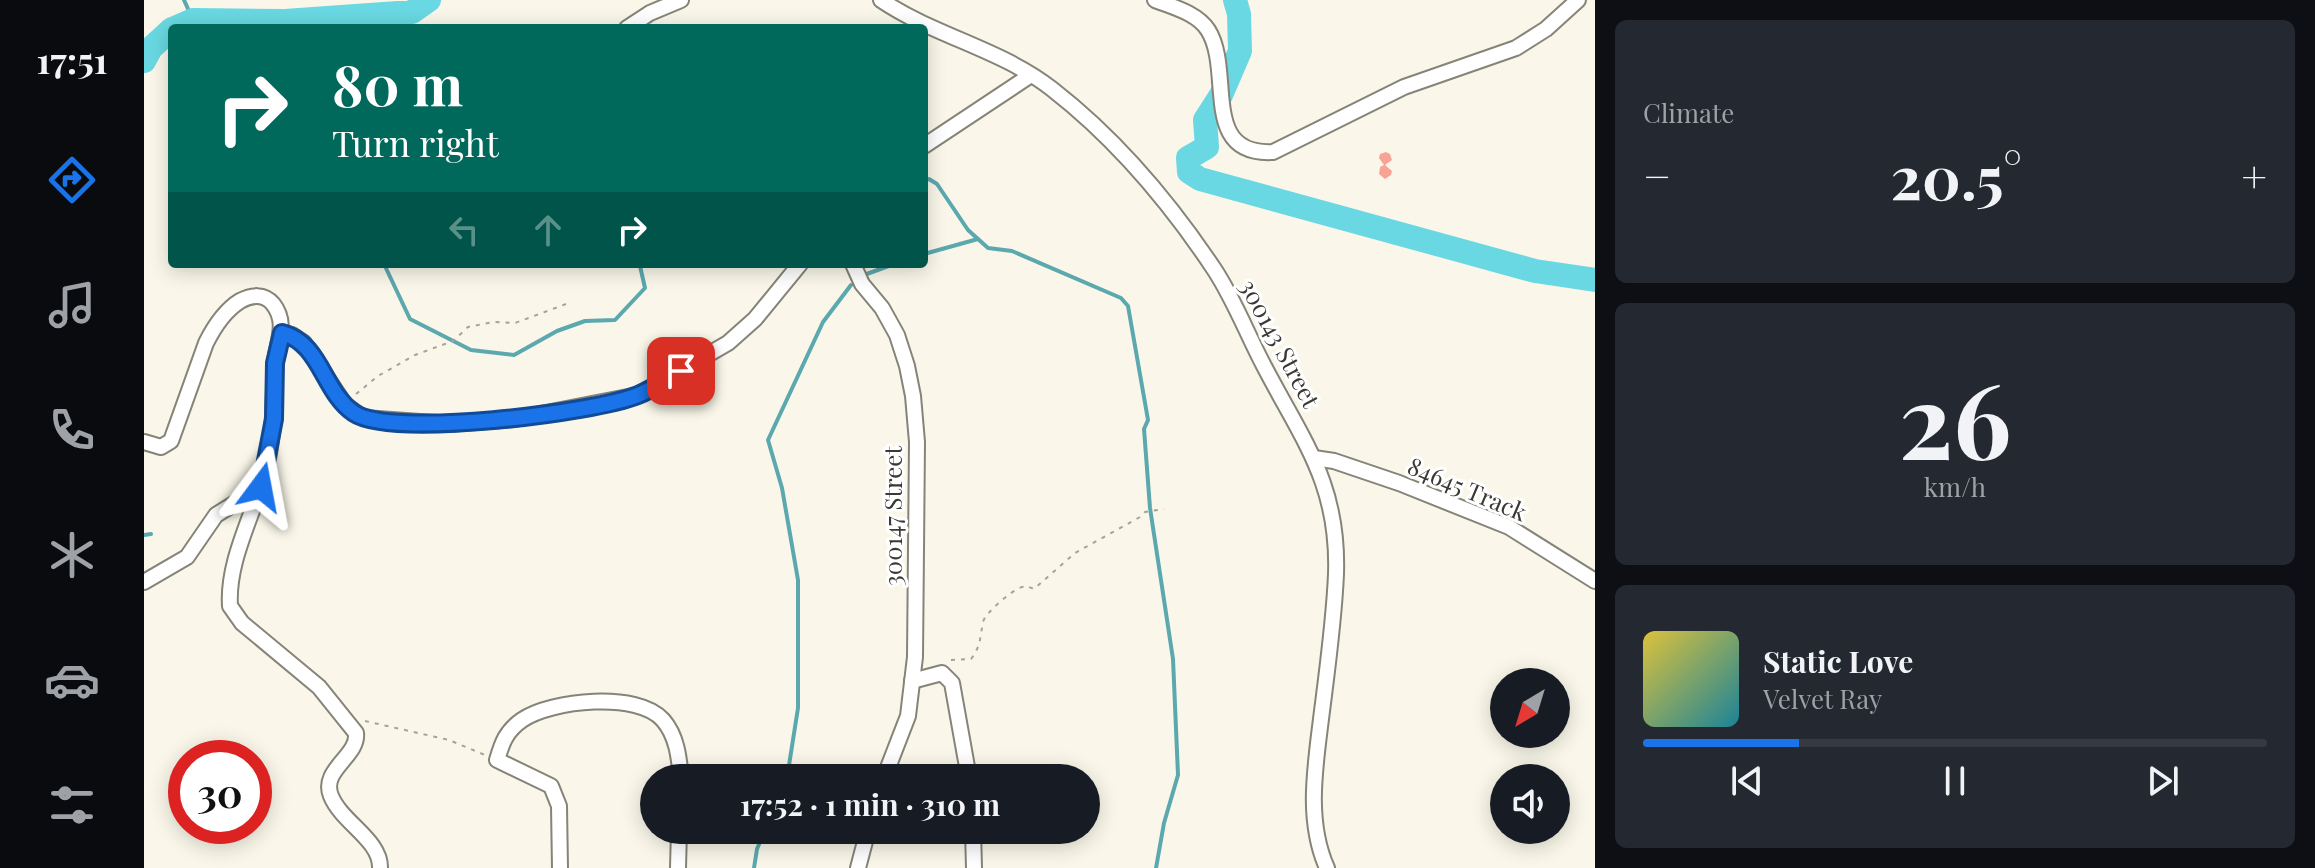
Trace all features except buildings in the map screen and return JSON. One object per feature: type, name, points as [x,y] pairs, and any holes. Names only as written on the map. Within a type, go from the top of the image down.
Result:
[{"type":"street","points":[[633,24],[681,0]]},
{"type":"street","name":"300143 Street","points":[[881,0],[927,24]]},
{"type":"street","points":[[1155,0],[1189,14],[1208,31],[1219,62],[1221,95],[1230,135],[1237,144],[1257,153],[1273,152],[1404,87],[1516,48],[1578,0]]},
{"type":"street","points":[[1558,18],[1559,0]]},
{"type":"street","name":"300143 Street","points":[[928,24],[1004,58],[1052,89],[1104,135],[1155,190],[1215,270],[1314,458],[1330,500],[1336,534],[1336,577],[1314,765],[1318,841],[1327,868]]},
{"type":"street","points":[[928,143],[1031,75]]},
{"type":"street","points":[[282,333],[304,343],[330,385],[352,412],[372,420],[448,424],[515,419],[638,395],[728,343],[755,319],[797,268]]},
{"type":"street","name":"300147 Street","points":[[854,268],[897,335],[913,396],[917,442],[915,657],[908,716],[889,764]]},
{"type":"street","points":[[144,442],[161,447],[171,441],[212,330],[239,302],[255,295],[269,300],[276,308],[282,333],[275,363],[274,419],[261,487],[233,570],[230,606],[242,623],[319,687],[356,733],[357,740],[335,769],[328,787],[353,828],[376,850],[380,868]]},
{"type":"street","name":"84645 Track","points":[[1314,458],[1334,461],[1399,483],[1509,527],[1595,581]]},
{"type":"street","points":[[144,582],[187,557],[216,515],[261,487]]},
{"type":"street","points":[[912,681],[942,673],[949,679],[956,694],[967,764]]},
{"type":"street","points":[[560,868],[559,806],[551,786],[497,760],[500,747],[510,731],[523,719],[560,705],[588,702],[634,705],[658,715],[665,722],[680,764]]},
{"type":"street","points":[[678,868],[679,844]]},
{"type":"street","points":[[858,868],[864,844]]},
{"type":"street","points":[[973,844],[974,868]]},
{"type":"path","points":[[352,412],[357,393],[378,376],[415,355],[453,341],[468,327],[493,322],[515,323],[566,304]]},
{"type":"path","points":[[942,673],[940,671],[947,661],[971,659],[980,647],[984,619],[1018,588],[1026,586],[1034,589],[1075,553],[1145,512],[1164,509]]},
{"type":"path","points":[[342,716],[449,740],[497,760]]},
{"type":"waterway","points":[[184,0],[193,20]]},
{"type":"waterway","points":[[184,24],[193,20],[285,21],[412,12],[429,0]]},
{"type":"waterway","points":[[1235,0],[1239,14],[1240,51],[1221,95],[1205,120],[1207,147],[1188,158],[1189,172],[1200,179],[1535,271],[1595,280]]},
{"type":"waterway","points":[[144,61],[151,48],[168,33]]},
{"type":"waterway","points":[[928,179],[937,184],[968,230],[988,248],[1012,251],[1121,298],[1128,306],[1148,420],[1144,429],[1150,508],[1173,659],[1178,775],[1164,823],[1156,868]]},
{"type":"waterway","points":[[928,253],[978,239]]},
{"type":"waterway","points":[[386,268],[410,319],[471,350],[514,355],[557,331],[585,321],[615,320],[645,288],[640,268]]},
{"type":"waterway","points":[[864,275],[883,268]]},
{"type":"waterway","points":[[789,764],[798,708],[798,580],[782,488],[768,440],[823,322],[851,285]]},
{"type":"waterway","points":[[144,535],[151,534]]},
{"type":"waterway","points":[[754,868],[759,844]]},
{"type":"route","points":[[261,487],[274,419],[275,363],[282,333],[304,343],[330,385],[352,412],[372,420],[448,424],[515,419],[618,401],[638,395],[681,371]]}]
